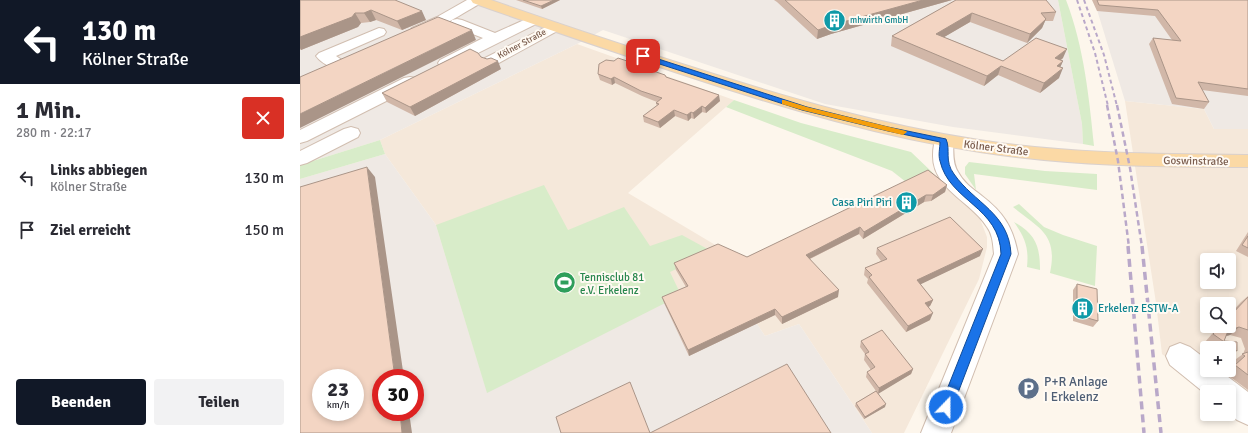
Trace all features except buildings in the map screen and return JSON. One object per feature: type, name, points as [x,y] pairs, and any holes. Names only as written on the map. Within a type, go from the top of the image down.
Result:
[{"type":"main road","name":"Kölner Straße","points":[[477,0],[554,27],[804,108],[888,129],[944,141],[1048,154],[1144,160]]},
{"type":"main road","name":"Goswinstraße","points":[[1144,160],[1248,161]]},
{"type":"main road","points":[[1227,161],[1248,168]]},
{"type":"street","points":[[339,65],[324,56],[386,33],[442,20],[477,0]]},
{"type":"street","name":"Kölner Straße","points":[[457,22],[495,38],[533,20]]},
{"type":"street","name":"Kölner Straße","points":[[491,61],[554,27]]},
{"type":"street","points":[[300,137],[495,38]]},
{"type":"street","points":[[300,159],[351,133]]},
{"type":"street","points":[[936,433],[1006,254],[1006,244],[1001,230],[993,218],[961,189],[949,174],[943,160],[944,141]]},
{"type":"street","points":[[1180,356],[1200,369]]},
{"type":"street","points":[[1210,377],[1218,385]]},
{"type":"street","points":[[1236,401],[1248,410]]},
{"type":"shaded area","points":[[300,0],[1058,0],[1082,124],[1083,144],[953,127],[825,104],[603,30],[380,140],[300,165]]},
{"type":"shaded area","points":[[1094,0],[1248,0],[1248,129],[1214,129],[1204,109],[1125,101]]},
{"type":"shaded area","points":[[577,44],[734,100],[628,193],[744,262],[906,182],[933,173],[952,188],[980,219],[987,237],[987,247],[979,279],[904,433],[872,433],[799,324],[765,336],[725,276],[487,393],[436,225],[385,154],[380,140]]},
{"type":"shaded area","points":[[1125,101],[1204,109],[1214,129],[1248,129],[1248,421],[1236,403],[1236,385],[1213,385],[1190,375],[1162,354],[1156,303]]},
{"type":"shaded area","points":[[385,154],[436,225],[487,392],[681,295],[725,276],[765,336],[799,324],[872,433],[300,433],[300,179]]},
{"type":"green space","points":[[1058,0],[1066,0],[1077,36],[1088,91],[1094,146],[1083,144],[1082,124]]},
{"type":"green space","points":[[734,100],[801,123],[911,152],[933,173],[906,182],[892,171],[726,107]]},
{"type":"green space","points":[[380,140],[385,154],[300,179],[300,165]]},
{"type":"green space","points":[[969,162],[1045,171],[1097,174],[1097,190],[974,174],[976,190],[965,174],[965,167]]},
{"type":"green space","name":"Tennisclub 81 e.V. Erkelenz","points":[[544,185],[568,230],[624,207],[650,246],[682,235],[713,252],[670,272],[681,295],[487,393],[436,225]]},
{"type":"green space","points":[[1019,204],[1044,227],[1097,246],[1095,286],[1050,273],[1052,260],[1049,241],[1039,227],[1013,207]]},
{"type":"green space","points":[[1014,222],[1032,236],[1038,248],[1040,270],[1027,267],[1027,248],[1021,233]]},
{"type":"railway","points":[[1077,0],[1095,53],[1108,106]]},
{"type":"railway","points":[[1084,0],[1104,55],[1117,106]]},
{"type":"railway","points":[[1107,105],[1118,161],[1129,247]]},
{"type":"railway","points":[[1117,105],[1130,168],[1142,247]]},
{"type":"railway","points":[[1128,246],[1144,433]]},
{"type":"railway","points":[[1142,246],[1161,433]]},
{"type":"slow traffic","points":[[784,102],[903,132]]},
{"type":"place","name":"mhwirth GmbH","points":[[834,20]]},
{"type":"place","name":"Casa Piri Piri","points":[[907,202]]},
{"type":"place","name":"Tennisclub 81 e.V. Erkelenz","points":[[565,283]]},
{"type":"place","name":"Erkelenz ESTW-A","points":[[1083,308]]},
{"type":"place","name":"P+R Anlage I Erkelenz","points":[[1028,389]]},
{"type":"route","points":[[643,56],[804,108],[944,141],[943,160],[949,174],[961,189],[993,218],[1001,230],[1006,244],[1006,254],[946,407]]}]
